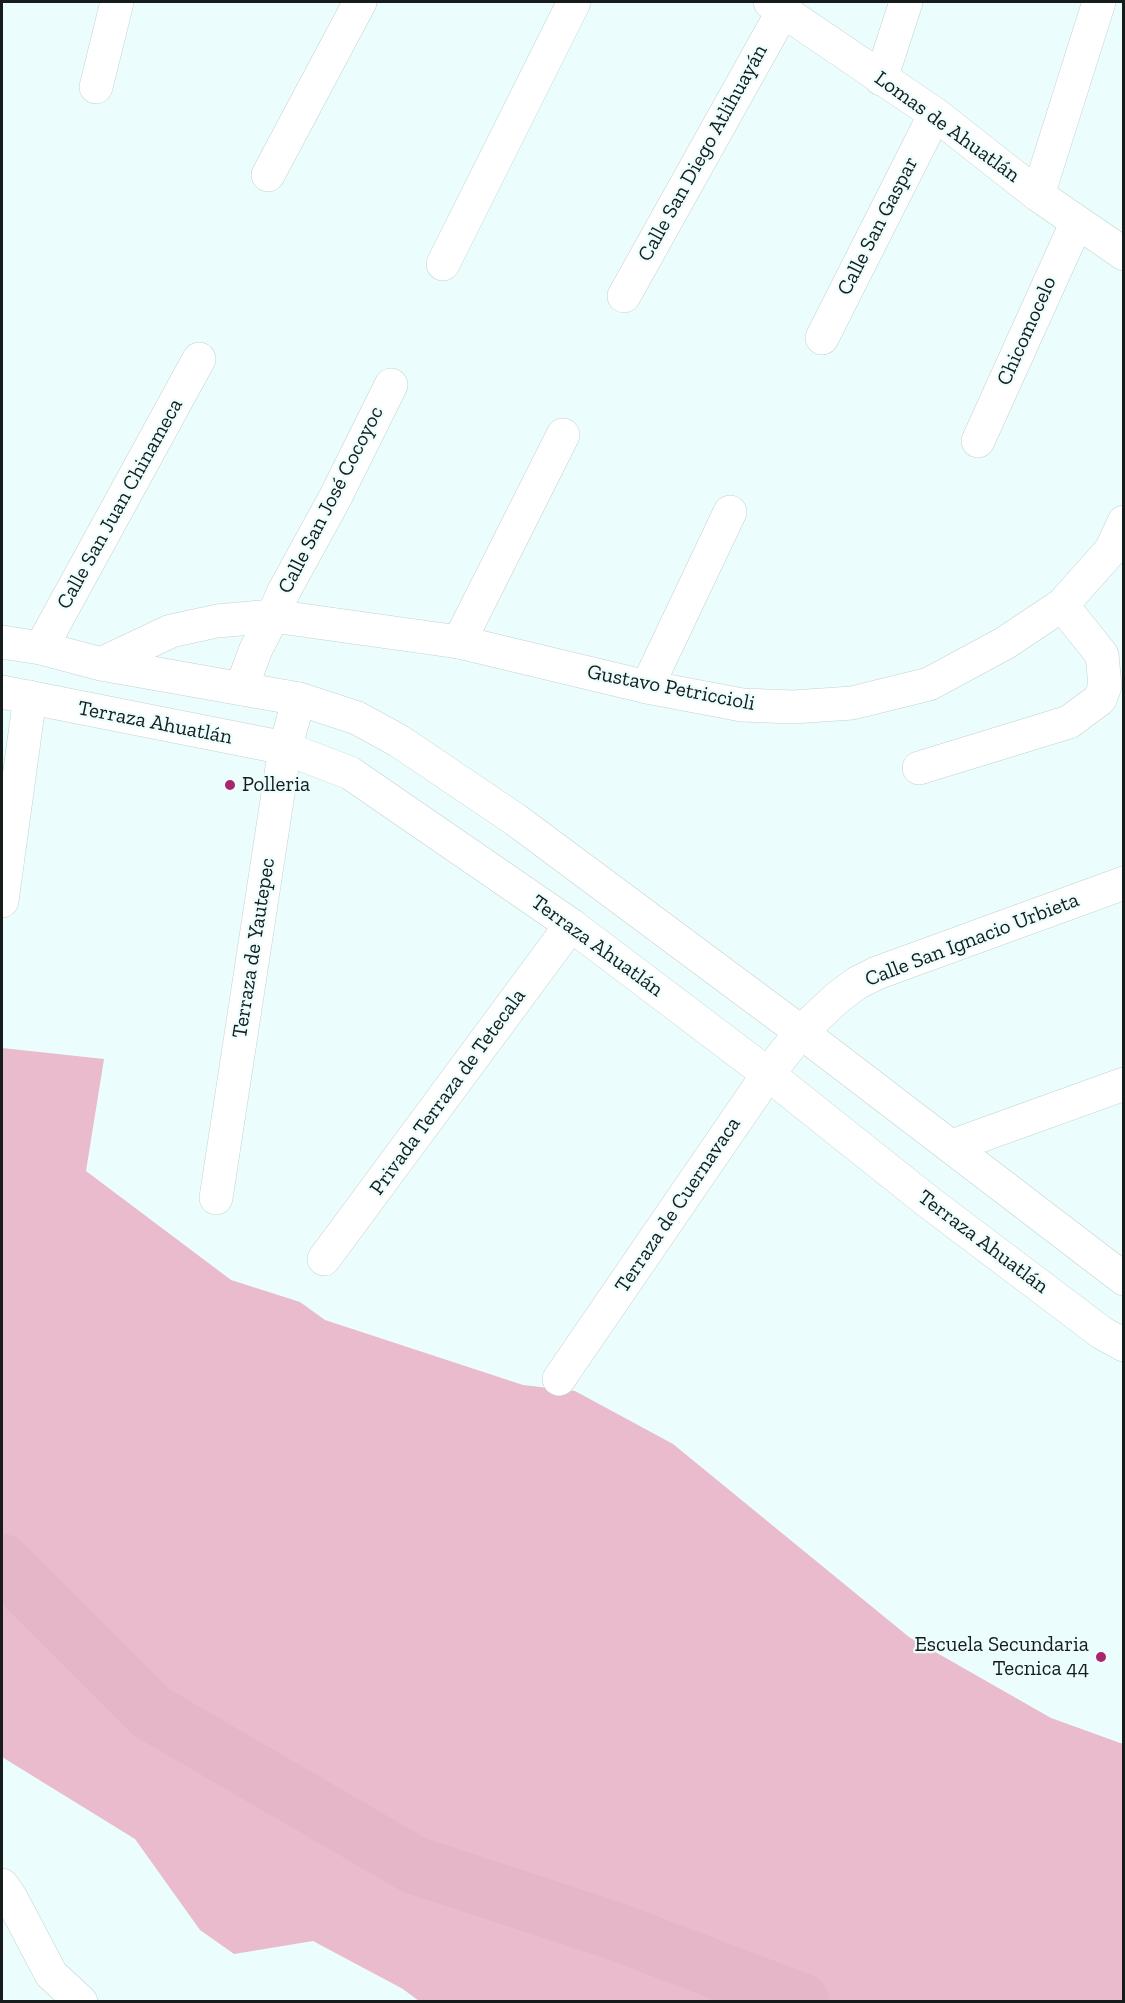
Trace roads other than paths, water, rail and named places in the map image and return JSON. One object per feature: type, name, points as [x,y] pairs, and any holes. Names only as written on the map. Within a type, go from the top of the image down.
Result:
[{"type":"street","points":[[96,87],[117,2]]},
{"type":"street","points":[[268,176],[360,2]]},
{"type":"street","points":[[443,264],[574,2]]},
{"type":"street","points":[[881,79],[906,2]]},
{"type":"street","points":[[1038,195],[1099,2]]},
{"type":"street","name":"Lomas de Ahuatlán","points":[[776,6],[935,114],[1038,195],[1124,254]]},
{"type":"street","name":"Calle San Diego Atlihuayán","points":[[624,296],[776,6]]},
{"type":"street","name":"Calle San Gaspar","points":[[822,338],[935,114]]},
{"type":"street","name":"Chicomocelo","points":[[978,441],[1077,222]]},
{"type":"street","name":"Calle San Juan Chinameca","points":[[41,648],[199,359]]},
{"type":"street","name":"Calle San José Cocoyoc","points":[[273,616],[391,385]]},
{"type":"street","points":[[459,642],[563,435]]},
{"type":"street","points":[[647,687],[730,512]]},
{"type":"street","name":"Gustavo Petriccioli","points":[[101,664],[171,631],[217,621],[273,616],[459,642],[647,687],[742,705],[793,707],[852,703],[929,684],[1005,643],[1062,605],[1111,550],[1124,522]]},
{"type":"street","points":[[919,768],[1069,723],[1101,699],[1105,686],[1101,655],[1062,605]]},
{"type":"street","points":[[241,689],[256,649],[273,616]]},
{"type":"street","points":[[2,642],[41,648],[101,664],[299,699],[357,718],[399,741],[516,820],[801,1032],[1124,1279]]},
{"type":"street","points":[[2,901],[16,695]]},
{"type":"street","name":"Terraza Ahuatlán","points":[[16,695],[285,748],[350,772],[571,925],[768,1074],[954,1221],[1102,1333],[1124,1345]]},
{"type":"street","name":"Terraza de Yautepec","points":[[216,1198],[285,748],[299,699]]},
{"type":"street","name":"Calle San Ignacio Urbieta","points":[[801,1032],[837,998],[857,983],[877,973],[1124,883]]},
{"type":"street","name":"Privada Terraza de Tetecala","points":[[324,1259],[571,925]]},
{"type":"street","name":"Terraza de Cuernavaca","points":[[558,1379],[768,1074],[801,1032]]},
{"type":"street","points":[[952,1146],[1124,1083]]},
{"type":"street","points":[[2,1886],[11,1898],[51,1974],[81,2001]]},
{"type":"waterway","points":[[2,1563],[151,1712],[414,1865],[612,1930],[801,2002]]},
{"type":"place","name":"Polleria","points":[[230,785]]},
{"type":"place","name":"Escuela Secundaria Tecnica 44","points":[[1101,1657]]}]
